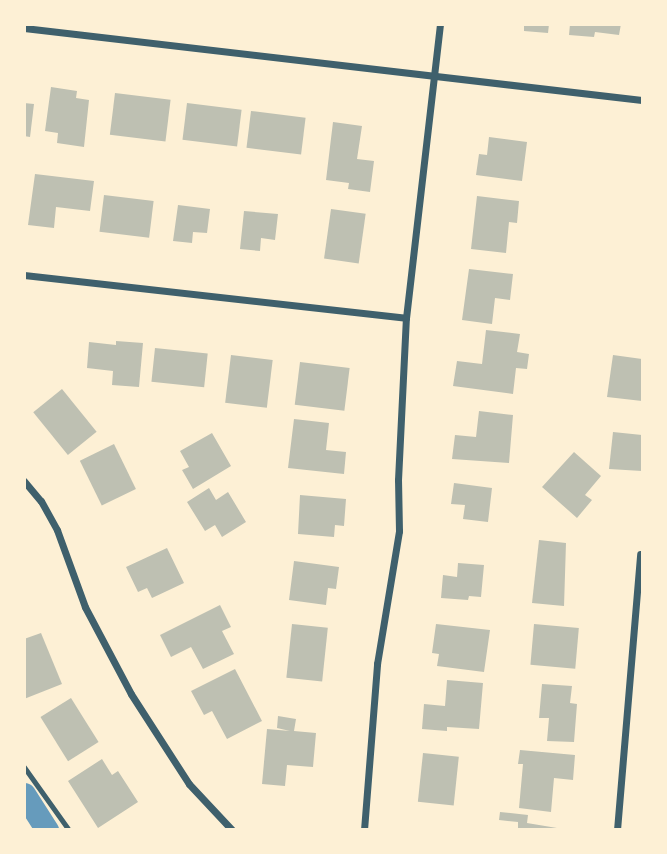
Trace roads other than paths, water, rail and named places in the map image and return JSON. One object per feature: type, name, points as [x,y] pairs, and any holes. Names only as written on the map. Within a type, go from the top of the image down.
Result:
[{"type":"street","points":[[364,830],[377,664],[399,531],[398,480],[406,318],[440,24]]},
{"type":"street","points":[[24,29],[642,100]]},
{"type":"street","points":[[24,275],[406,318]]},
{"type":"street","points":[[24,481],[41,501],[57,530],[85,607],[131,694],[188,784],[232,830]]},
{"type":"street","points":[[617,830],[640,554]]},
{"type":"lane","points":[[24,767],[69,830]]},
{"type":"waterway","points":[[24,794],[47,830]]}]
